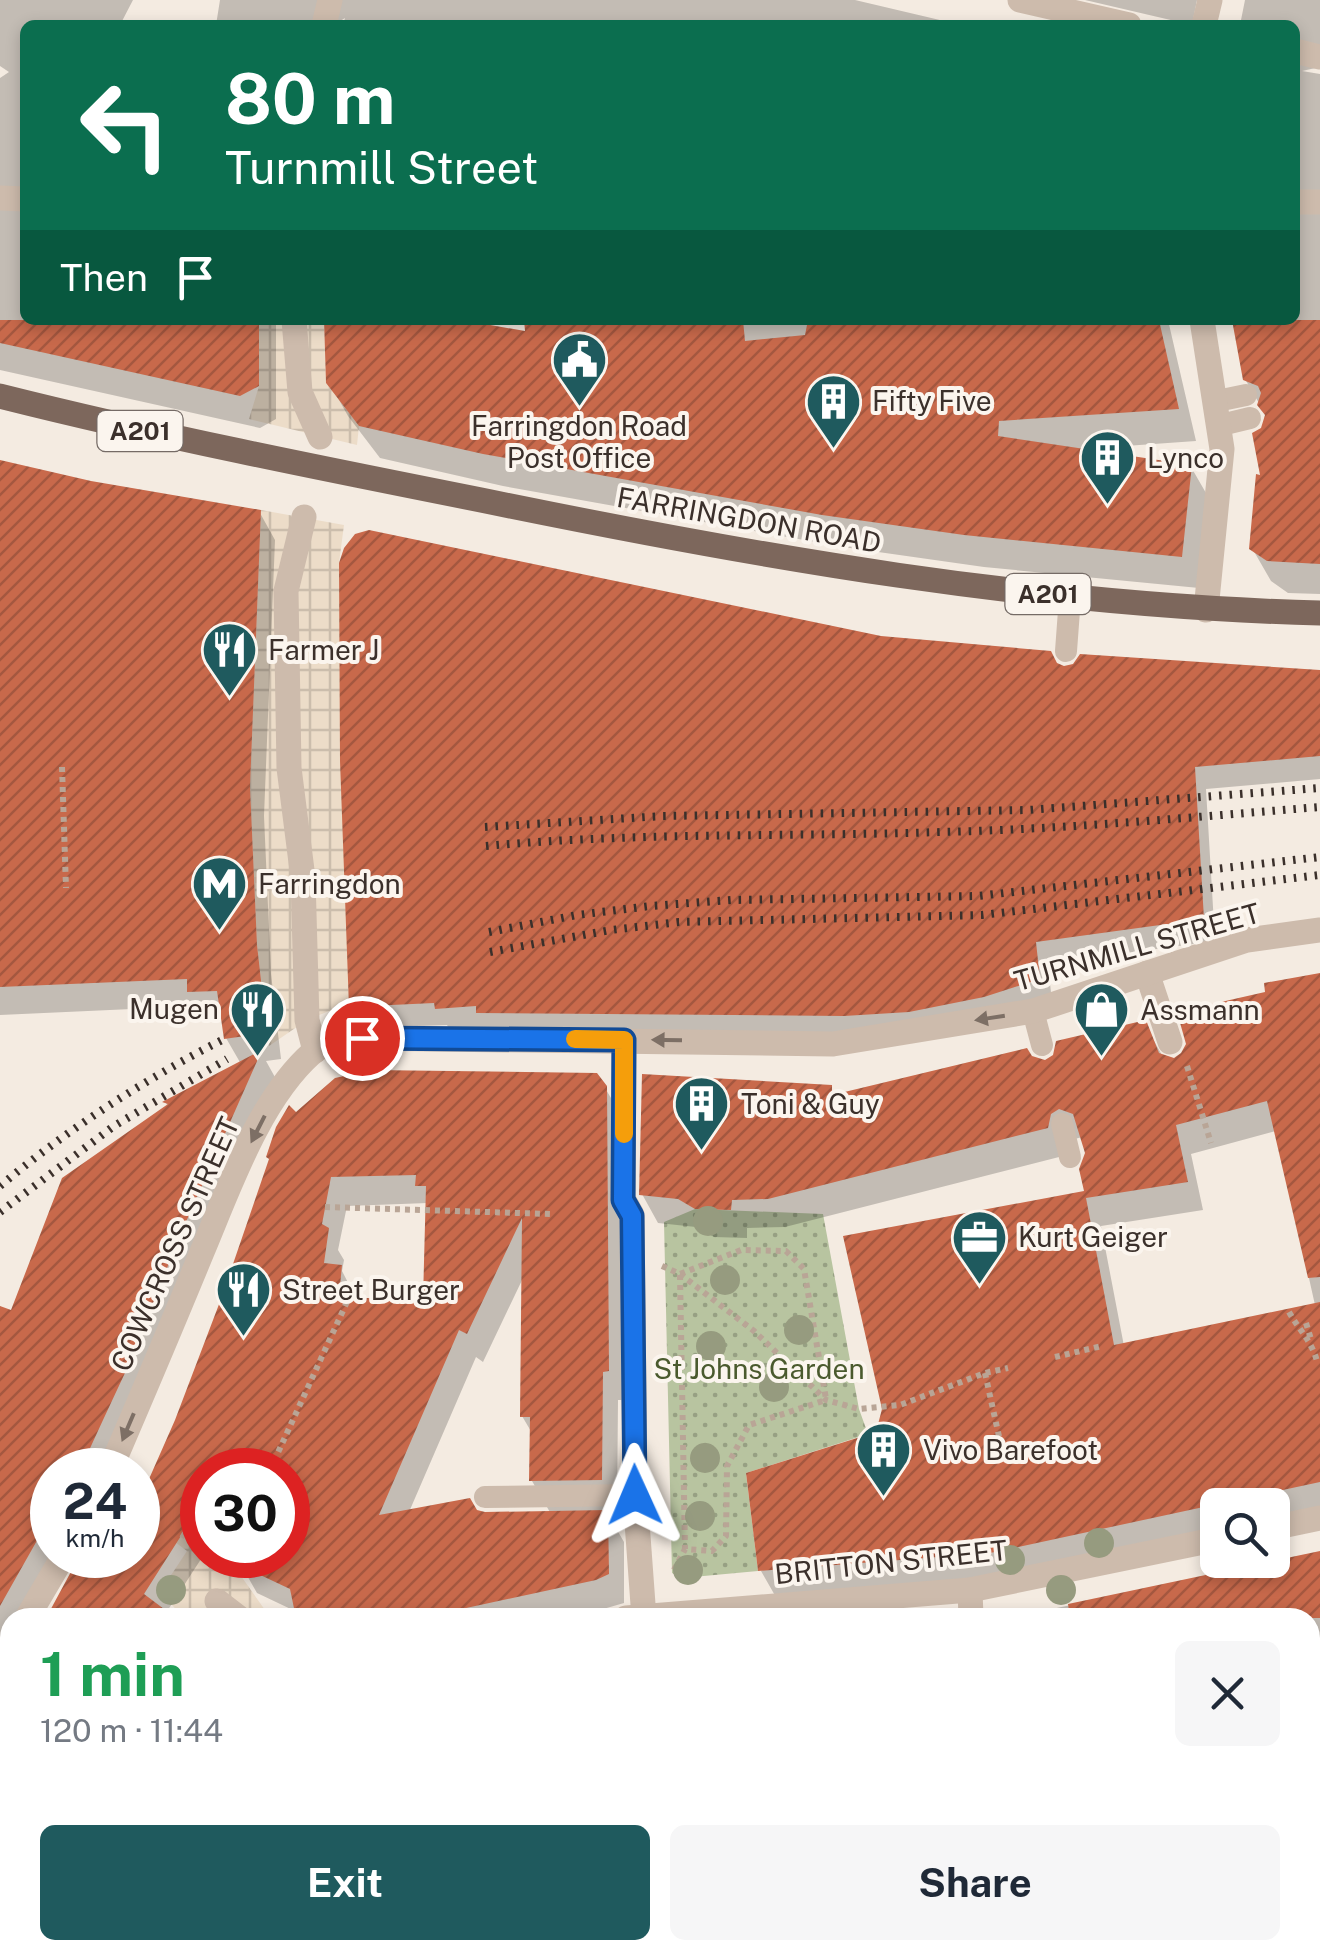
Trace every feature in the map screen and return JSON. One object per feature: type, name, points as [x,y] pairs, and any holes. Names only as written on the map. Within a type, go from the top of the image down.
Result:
[{"type":"main road","name":"FARRINGDON ROAD","points":[[0,396],[132,429],[699,544],[876,573],[1070,597],[1206,610],[1320,614]]},
{"type":"street","points":[[1020,0],[1107,20]]},
{"type":"street","points":[[294,325],[300,392],[320,436]]},
{"type":"street","points":[[1203,325],[1219,413],[1222,462],[1206,610]]},
{"type":"street","points":[[304,517],[286,592],[289,748],[302,878],[306,1020],[315,1051]]},
{"type":"street","name":"TURNMILL STREET","points":[[315,1051],[331,1042],[362,1038],[833,1044],[1033,1011],[1248,940],[1320,930]]},
{"type":"street","points":[[1147,974],[1170,1042]]},
{"type":"street","points":[[624,1040],[623,1200],[632,1216],[638,1608]]},
{"type":"street","name":"COWCROSS STREET","points":[[119,1448],[230,1186],[263,1118],[298,1068],[315,1051]]},
{"type":"street","points":[[1290,1524],[1320,1518]]},
{"type":"street","name":"BRITTON STREET","points":[[740,1608],[970,1590],[1200,1543]]},
{"type":"street","points":[[33,1608],[50,1578]]},
{"type":"street","points":[[970,1590],[971,1608]]},
{"type":"street","points":[[216,1601],[225,1608]]},
{"type":"lane","points":[[1219,413],[1248,407]]},
{"type":"lane","points":[[1066,650],[1070,597]]},
{"type":"lane","points":[[1033,1011],[1042,1045]]},
{"type":"lane","points":[[1062,1124],[1070,1156]]},
{"type":"lane","points":[[485,1496],[635,1495]]},
{"type":"path","points":[[62,767],[66,888]]},
{"type":"path","points":[[1195,1098],[1211,1144]]},
{"type":"path","points":[[326,1207],[551,1214]]},
{"type":"path","points":[[680,1274],[741,1250],[786,1252],[804,1269],[826,1400]]},
{"type":"path","points":[[659,1264],[680,1274],[754,1331],[826,1400],[859,1409],[900,1405],[985,1372],[1008,1368]]},
{"type":"path","points":[[644,1608],[685,1549],[680,1274]]},
{"type":"path","points":[[280,1448],[357,1280]]},
{"type":"path","points":[[1288,1312],[1312,1340]]},
{"type":"path","points":[[1306,1324],[1316,1361]]},
{"type":"path","points":[[1055,1357],[1102,1346]]},
{"type":"path","points":[[985,1372],[1002,1450]]},
{"type":"path","points":[[685,1549],[712,1551],[726,1536],[727,1466],[749,1425],[826,1400]]},
{"type":"green space","name":"St Johns Garden","points":[[695,1209],[823,1214],[859,1409],[868,1434],[746,1473],[758,1571],[682,1578],[672,1573],[664,1222]]},
{"type":"shaded area","points":[[259,325],[324,325],[326,383],[359,426],[357,445],[249,419],[259,386]]},
{"type":"shaded area","points":[[261,510],[344,525],[339,563],[349,1003],[307,1020],[269,1046],[257,945],[250,787]]},
{"type":"shaded area","points":[[180,1562],[180,1578],[242,1578],[264,1608],[175,1608],[160,1592]]},
{"type":"building","points":[[0,320],[20,320],[20,325],[259,325],[259,386],[240,396],[0,343]]},
{"type":"building","points":[[1300,320],[1320,320],[1320,564],[1267,561],[1249,549],[1256,474],[1260,475],[1252,433],[1261,428],[1265,415],[1257,405],[1261,393],[1258,386],[1243,380],[1233,325],[1300,325]]},
{"type":"building","points":[[324,325],[491,325],[525,331],[524,325],[743,325],[745,341],[805,335],[807,325],[1160,325],[1179,409],[999,421],[998,436],[1192,465],[1182,557],[964,535],[822,515],[483,454],[359,426],[326,383]]},
{"type":"building","points":[[0,460],[91,481],[261,510],[250,787],[257,945],[267,1033],[224,1039],[217,991],[187,992],[187,979],[0,987]]},
{"type":"building","points":[[369,530],[881,636],[1051,651],[1057,663],[1064,666],[1073,664],[1080,654],[1320,670],[1320,756],[1195,767],[1204,919],[1036,942],[1040,979],[984,997],[909,1012],[844,1016],[476,1013],[476,1006],[435,1009],[434,1003],[349,1007],[340,761],[339,563],[355,534]]},
{"type":"building","points":[[1320,973],[1320,1277],[1308,1278],[1267,1101],[1176,1125],[1188,1182],[1086,1198],[1114,1345],[1320,1302],[1320,1482],[1290,1488],[1200,1488],[1200,1508],[990,1553],[758,1571],[746,1473],[876,1432],[882,1409],[843,1236],[1084,1191],[1079,1169],[1085,1153],[1073,1114],[1059,1109],[1051,1114],[1048,1128],[768,1199],[732,1200],[731,1210],[695,1209],[678,1199],[639,1195],[642,1074],[832,1085],[832,1095],[1027,1048],[1032,1056],[1045,1060],[1053,1055],[1056,1041],[1146,1020],[1159,1053],[1174,1058],[1186,1044],[1177,1012],[1265,992],[1264,983]]},
{"type":"building","points":[[262,1050],[90,1448],[30,1448],[30,1553],[0,1606],[0,1306],[11,1310],[62,1178],[168,1104],[162,1102]]},
{"type":"building","points":[[371,1070],[597,1073],[607,1086],[609,1371],[603,1372],[602,1480],[529,1481],[530,1417],[520,1417],[522,1218],[467,1334],[459,1330],[379,1515],[470,1498],[477,1510],[485,1512],[608,1510],[609,1574],[466,1608],[294,1608],[290,1589],[267,1578],[310,1578],[310,1448],[180,1448],[180,1537],[160,1569],[160,1454],[221,1299],[269,1159],[266,1157],[276,1127],[289,1105],[296,1112],[335,1078]],"holes":[[[416,1175],[415,1186],[426,1186],[423,1300],[339,1297],[342,1265],[324,1263],[329,1228],[322,1224],[331,1177]]]},
{"type":"building","points":[[1320,1551],[1320,1608],[1069,1608],[1068,1604],[1200,1576],[1290,1578],[1290,1557]]},
{"type":"building","points":[[68,1578],[154,1578],[144,1594],[163,1608],[51,1608]]},
{"type":"railway","points":[[485,827],[663,816],[1028,810],[1320,788]]},
{"type":"railway","points":[[486,846],[657,837],[989,830],[1320,807]]},
{"type":"railway","points":[[489,932],[650,906],[731,900],[978,896],[1320,857]]},
{"type":"railway","points":[[490,952],[679,922],[982,915],[1320,875]]},
{"type":"railway","points":[[0,1186],[108,1106],[224,1039]]},
{"type":"railway","points":[[0,1212],[114,1126],[227,1059]]},
{"type":"slow traffic","points":[[575,1039],[624,1040],[624,1134]]},
{"type":"place","name":"Farringdon Road Post Office","points":[[579,409]]},
{"type":"place","name":"Fifty Five","points":[[833,450]]},
{"type":"place","name":"Lynco","points":[[1108,507]]},
{"type":"place","name":"Farmer J","points":[[229,699]]},
{"type":"place","name":"Farringdon","points":[[219,933]]},
{"type":"place","name":"Mugen","points":[[258,1058]]},
{"type":"place","name":"Assmann","points":[[1101,1059]]},
{"type":"place","name":"Toni & Guy","points":[[702,1153]]},
{"type":"place","name":"Kurt Geiger","points":[[979,1286]]},
{"type":"place","name":"Street Burger","points":[[243,1339]]},
{"type":"place","name":"Vivo Barefoot","points":[[884,1499]]},
{"type":"route","points":[[362,1038],[624,1040],[623,1200],[632,1216],[635,1495]]}]
